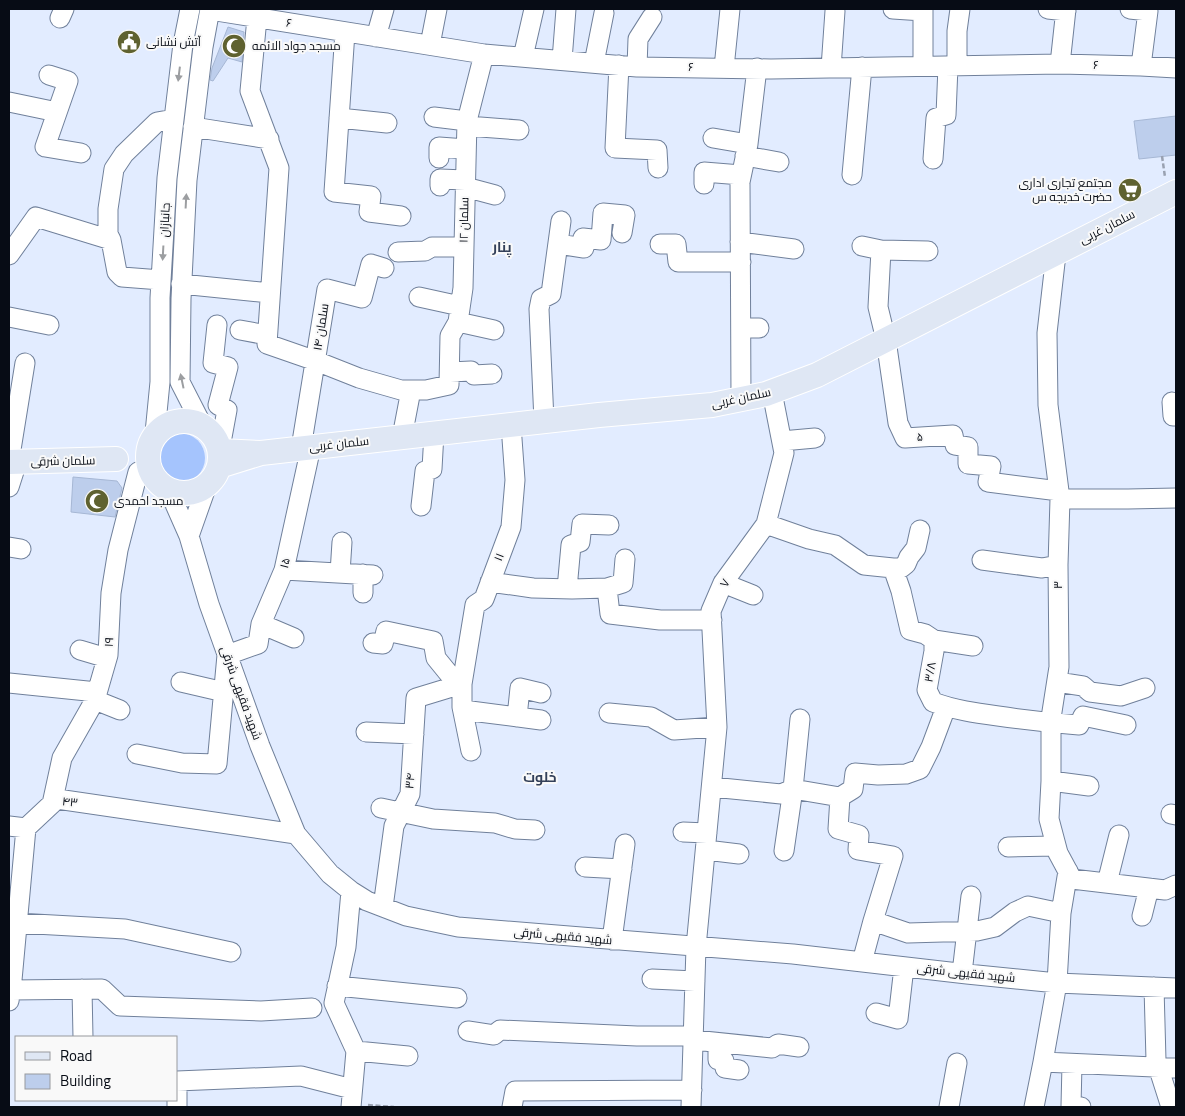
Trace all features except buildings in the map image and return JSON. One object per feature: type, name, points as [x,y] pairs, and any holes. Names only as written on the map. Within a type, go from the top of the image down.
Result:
[{"type":"main road","name":"سلمان غربی","points":[[217,462],[261,453],[544,421],[712,405],[772,392],[817,375],[1056,254],[1174,197]]},
{"type":"main road","points":[[190,420],[202,425],[213,434],[217,462],[197,491],[173,492],[116,459],[154,435],[165,425],[177,421],[190,420]]},
{"type":"main road","points":[[152,480],[147,459],[148,448],[154,435]]},
{"type":"main road","name":"سلمان شرقی","points":[[12,462],[116,459]]},
{"type":"street","name":"جانبازان","points":[[154,435],[160,382],[161,280],[167,178],[183,44],[190,9]]},
{"type":"street","points":[[376,37],[384,9]]},
{"type":"street","points":[[430,45],[437,9]]},
{"type":"street","points":[[524,57],[534,9]]},
{"type":"street","points":[[562,60],[566,9]]},
{"type":"street","points":[[724,68],[730,9]]},
{"type":"street","points":[[893,9],[923,10],[923,66]]},
{"type":"street","points":[[934,159],[936,118],[946,115],[960,9]]},
{"type":"street","points":[[1130,9],[1148,11],[1141,66]]},
{"type":"street","name":"جانبازان","points":[[202,425],[180,382],[181,284],[187,180],[203,47],[210,10]]},
{"type":"street","name":"۶","points":[[210,10],[484,54],[618,65],[724,68],[831,68],[1060,64],[1176,68]]},
{"type":"street","points":[[1060,10],[1060,64]]},
{"type":"street","points":[[831,68],[835,11]]},
{"type":"street","points":[[594,63],[604,13]]},
{"type":"street","points":[[638,66],[638,39],[652,17]]},
{"type":"street","points":[[257,18],[250,91],[279,168],[266,344],[359,378],[401,390],[426,390],[470,371],[474,375],[492,374]]},
{"type":"street","points":[[345,32],[334,192],[371,196],[369,212],[400,216]]},
{"type":"street","points":[[183,44],[203,47]]},
{"type":"street","name":"سلمان ۱۲","points":[[449,379],[450,336],[459,314],[462,288],[467,124],[484,54]]},
{"type":"street","points":[[618,65],[615,148],[657,150],[658,168]]},
{"type":"street","points":[[852,175],[862,67]]},
{"type":"street","points":[[741,399],[750,328],[740,262],[740,182],[757,68]]},
{"type":"street","points":[[49,75],[68,82],[45,147],[81,153]]},
{"type":"street","points":[[9,102],[57,112]]},
{"type":"street","points":[[434,116],[467,124],[519,130]]},
{"type":"street","points":[[339,118],[387,122]]},
{"type":"street","points":[[161,280],[122,277],[117,272],[111,240],[108,234],[108,209],[114,169],[124,154],[158,122],[174,119]]},
{"type":"street","points":[[194,128],[269,140]]},
{"type":"street","points":[[713,138],[779,162]]},
{"type":"street","points":[[439,158],[439,147],[466,149]]},
{"type":"street","points":[[704,184],[704,172],[741,175]]},
{"type":"street","points":[[440,186],[440,179],[465,184],[496,196]]},
{"type":"street","points":[[558,244],[584,248],[583,238],[601,240],[603,213],[626,215],[622,233]]},
{"type":"street","points":[[9,254],[36,217],[111,240]]},
{"type":"street","points":[[544,421],[539,309],[541,298],[551,294],[561,221]]},
{"type":"street","points":[[398,252],[425,251],[429,240],[464,247]]},
{"type":"street","points":[[740,242],[766,254],[794,249]]},
{"type":"street","points":[[660,244],[676,244],[678,262],[740,262]]},
{"type":"street","points":[[862,246],[881,250],[928,251]]},
{"type":"street","points":[[881,250],[878,307],[886,340]]},
{"type":"street","name":"۳","points":[[1056,254],[1047,333],[1048,405],[1060,495],[1058,565],[1059,667],[1051,724],[1049,819],[1058,853],[1068,871]]},
{"type":"street","name":"سلمان ۱۴","points":[[306,448],[327,289],[362,298],[371,264],[384,268]]},
{"type":"street","points":[[181,284],[270,293]]},
{"type":"street","points":[[419,297],[494,330]]},
{"type":"street","points":[[9,317],[49,325]]},
{"type":"street","points":[[189,536],[217,462],[228,410],[218,405],[228,367],[213,363],[217,325]]},
{"type":"street","points":[[240,330],[267,335]]},
{"type":"street","name":"۵","points":[[886,340],[898,422],[905,438],[952,435],[954,444],[968,447],[968,464],[992,466],[988,482],[1060,495]]},
{"type":"street","points":[[9,487],[25,363]]},
{"type":"street","points":[[402,437],[411,390]]},
{"type":"street","name":"۷","points":[[692,1098],[696,947],[718,727],[711,611],[724,583],[766,524],[784,453],[772,392]]},
{"type":"street","name":"۱۱","points":[[471,751],[463,710],[462,684],[475,605],[484,599],[511,527],[515,480],[511,425]]},
{"type":"street","points":[[421,506],[425,471],[432,469],[434,434]]},
{"type":"street","points":[[782,441],[815,438]]},
{"type":"street","name":"۱۵","points":[[227,655],[258,644],[261,624],[284,570],[306,448]]},
{"type":"street","name":"شهید فقیهی شرقی","points":[[152,480],[174,502],[189,536],[209,604],[227,655],[260,746],[296,834],[330,874],[350,891],[367,901],[406,916],[458,927],[793,954],[1057,982],[1176,988]]},
{"type":"street","name":"۱۹","points":[[52,804],[62,758],[96,696],[107,658],[111,593],[118,550],[152,480]]},
{"type":"street","points":[[1060,495],[1128,499],[1176,498]]},
{"type":"street","points":[[567,589],[571,545],[580,542],[582,524],[609,525]]},
{"type":"street","points":[[766,524],[835,545],[864,566],[893,568],[901,568],[906,564],[916,548],[920,530]]},
{"type":"street","points":[[340,573],[342,542]]},
{"type":"street","points":[[490,582],[533,588],[607,588],[623,583],[625,559]]},
{"type":"street","points":[[982,560],[1042,568],[1058,565]]},
{"type":"street","points":[[893,568],[901,591],[910,630],[925,634],[934,640],[973,646]]},
{"type":"street","points":[[284,570],[368,575],[363,593]]},
{"type":"street","points":[[724,583],[749,599]]},
{"type":"street","points":[[607,588],[611,621],[712,620]]},
{"type":"street","points":[[261,624],[294,638]]},
{"type":"street","points":[[373,643],[384,644],[386,631],[433,641],[436,658],[449,674],[462,684]]},
{"type":"street","name":"۳/۸","points":[[934,640],[934,651],[927,690],[933,702],[946,708]]},
{"type":"street","points":[[80,650],[107,658]]},
{"type":"street","points":[[137,754],[182,763],[217,764],[227,655]]},
{"type":"street","points":[[181,682],[224,692]]},
{"type":"street","points":[[1057,682],[1083,686],[1090,692],[1121,696],[1145,688]]},
{"type":"street","points":[[9,684],[96,696],[120,710]]},
{"type":"street","name":"۳۴","points":[[383,907],[394,826],[410,794],[416,698],[462,684]]},
{"type":"street","points":[[517,717],[520,688],[541,692]]},
{"type":"street","points":[[712,787],[781,794],[793,789],[840,797],[853,789],[854,773],[878,775],[906,774],[920,769],[946,708],[1051,724],[1079,725],[1083,716],[1126,725]]},
{"type":"street","points":[[463,710],[540,720]]},
{"type":"street","points":[[609,713],[651,717],[674,730],[718,727]]},
{"type":"street","points":[[784,851],[800,719]]},
{"type":"street","points":[[366,732],[414,734]]},
{"type":"street","points":[[1051,781],[1089,786]]},
{"type":"street","points":[[840,797],[838,829],[859,834],[858,850],[893,856],[862,962]]},
{"type":"street","name":"۴۳","points":[[10,988],[17,923],[14,895],[18,827],[58,799],[296,834]]},
{"type":"street","points":[[381,808],[433,819],[495,823],[515,829],[535,830]]},
{"type":"street","points":[[683,832],[739,854]]},
{"type":"street","points":[[1107,883],[1119,835]]},
{"type":"street","points":[[612,940],[625,844]]},
{"type":"street","points":[[1008,846],[1056,846]]},
{"type":"street","points":[[586,867],[622,869]]},
{"type":"street","points":[[1068,871],[1072,879],[1165,890],[1176,885]]},
{"type":"street","points":[[1034,1107],[1057,982],[1062,913],[1068,871]]},
{"type":"street","points":[[1142,916],[1149,888]]},
{"type":"street","points":[[178,1080],[301,1076],[352,1100],[356,1051],[334,1003],[346,947],[350,891]]},
{"type":"street","points":[[962,973],[971,896]]},
{"type":"street","points":[[873,921],[908,933],[977,931],[995,927],[1015,912],[1028,906],[1062,913]]},
{"type":"street","points":[[17,923],[125,929],[231,952]]},
{"type":"street","points":[[876,1013],[898,1019],[904,967]]},
{"type":"street","points":[[652,979],[696,981]]},
{"type":"street","points":[[337,986],[457,998]]},
{"type":"street","points":[[1154,987],[1156,1060],[1167,1068],[1171,1107]]},
{"type":"street","points":[[10,988],[102,989],[120,1006],[260,1011],[312,1008]]},
{"type":"street","points":[[82,989],[83,1036]]},
{"type":"street","points":[[468,1031],[494,1035],[500,1030],[694,1038],[718,1043],[772,1048],[778,1044],[799,1048]]},
{"type":"street","points":[[718,1043],[718,1060],[724,1061],[725,1068],[739,1070]]},
{"type":"street","points":[[356,1051],[408,1056]]},
{"type":"street","points":[[1043,1062],[1167,1068]]},
{"type":"street","points":[[949,1107],[957,1063]]},
{"type":"street","points":[[1072,1064],[1071,1106],[1081,1107]]},
{"type":"street","points":[[512,1107],[515,1091],[692,1098]]},
{"type":"path","points":[[352,1100],[394,1107]]},
{"type":"shaded area","points":[[175,433],[185,433],[198,440],[205,453],[205,463],[198,476],[185,483],[175,483],[166,479],[159,472],[155,463],[155,453],[159,444],[166,437]]},
{"type":"place","name":"آتش نشانی","points":[[129,42]]},
{"type":"place","name":"مسجد جواد الائمه","points":[[234,46]]},
{"type":"place","name":"مجتمع تجاری اداری حضرت خدیجه س","points":[[1130,190]]},
{"type":"place","name":"مسجد احمدی","points":[[97,501]]},
{"type":"district","name":"پنار","points":[[502,247]]},
{"type":"district","name":"خلوت","points":[[540,777]]}]
